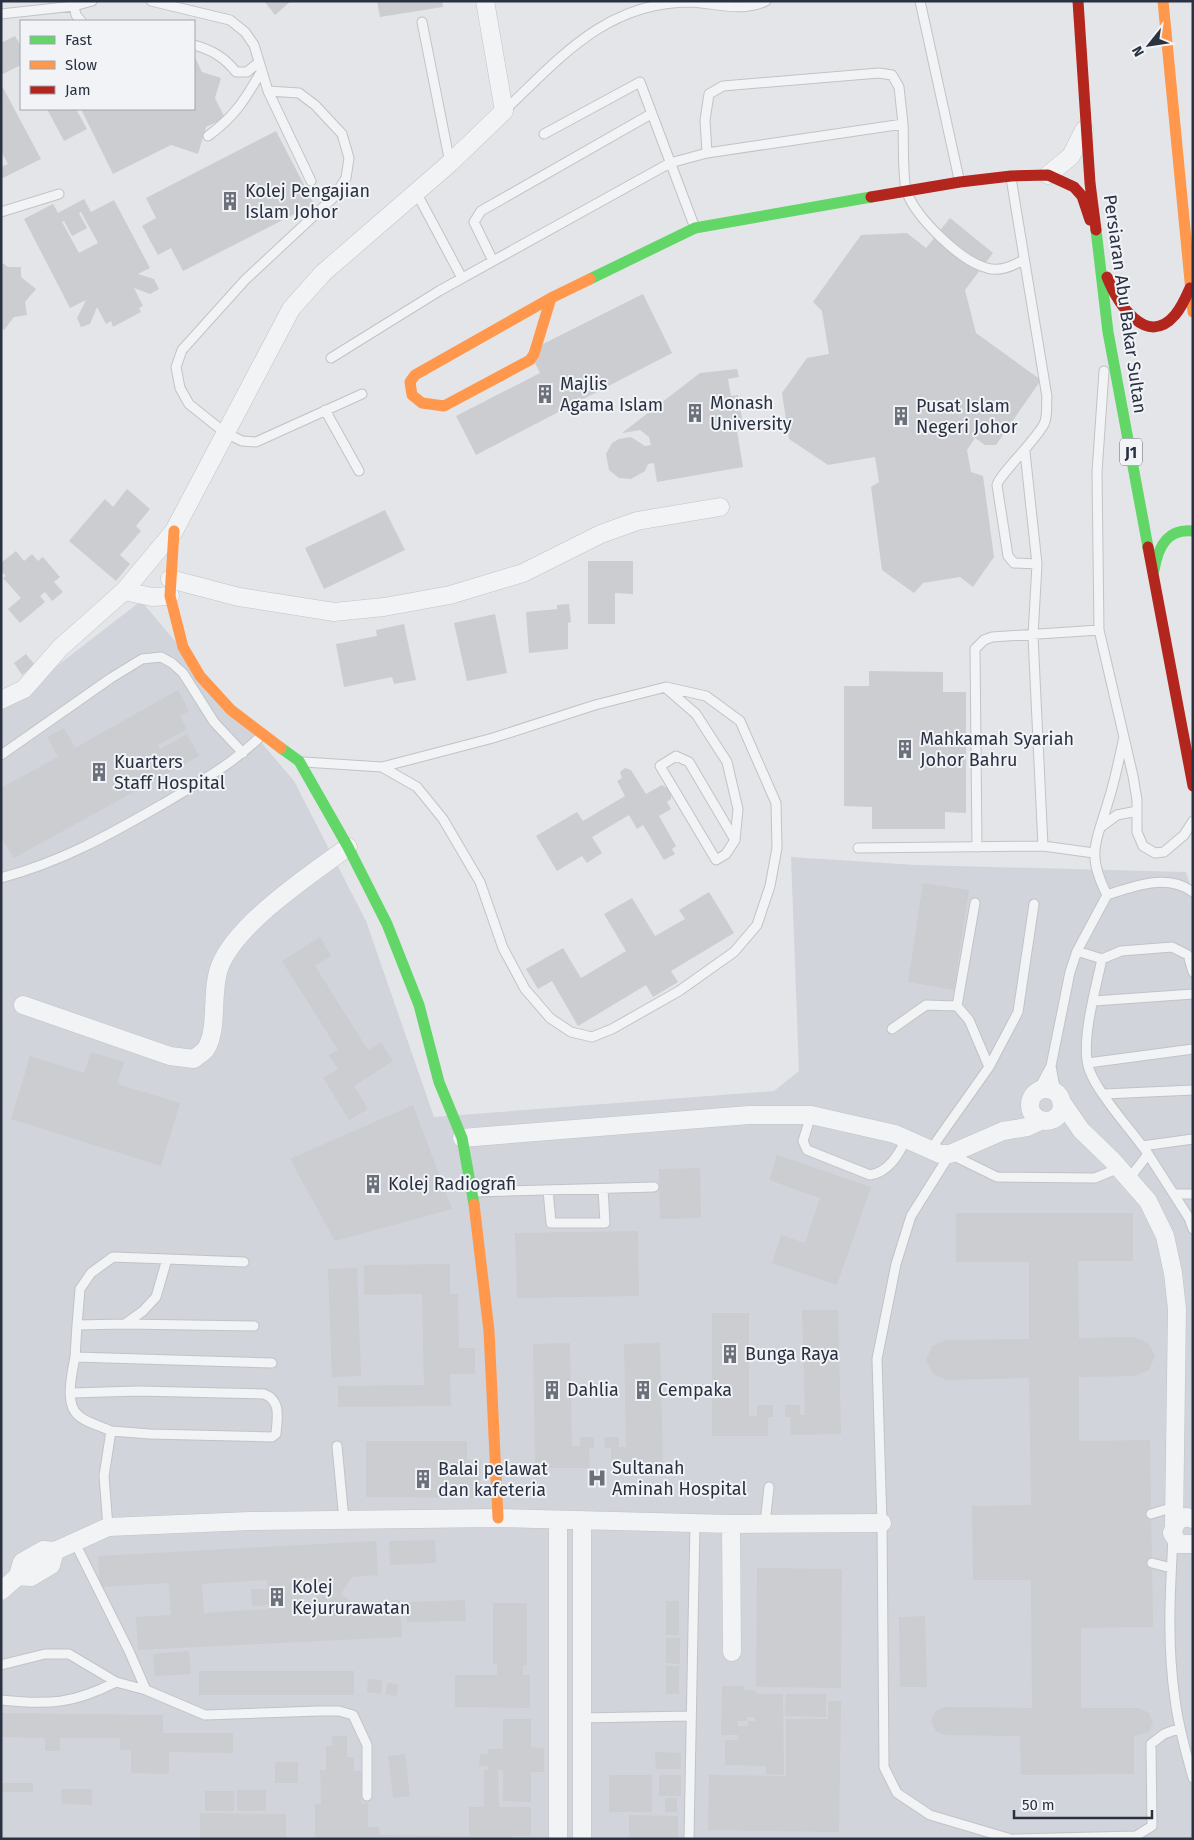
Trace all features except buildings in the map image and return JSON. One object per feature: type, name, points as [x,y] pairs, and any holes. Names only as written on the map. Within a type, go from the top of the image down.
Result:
[{"type":"street","points":[[1,700],[24,689],[60,648],[124,591],[174,531],[224,432],[290,309],[324,273],[450,163],[504,111],[485,1]]},
{"type":"street","name":"Persiaran Abu Bakar Sultan","points":[[1078,1],[1086,125],[1108,332],[1193,786]]},
{"type":"street","points":[[1163,1],[1193,312]]},
{"type":"street","points":[[1048,175],[1071,156],[1086,125]]},
{"type":"street","points":[[550,298],[534,354],[530,360],[444,406],[432,406],[412,397],[408,390],[409,382],[415,376],[550,298],[695,228],[960,182],[1011,176],[1048,175],[1074,187],[1082,196],[1088,209],[1098,252],[1109,282],[1122,306],[1136,322],[1151,326],[1166,323],[1176,313],[1190,288]]},
{"type":"street","points":[[124,591],[152,597],[170,588],[334,612],[384,607],[450,595],[523,573],[601,534],[637,520],[720,507]]},
{"type":"street","points":[[1154,572],[1156,555],[1162,540],[1184,529],[1193,531]]},
{"type":"street","points":[[174,531],[170,588],[184,647],[200,676],[231,710],[299,761],[348,846],[387,924],[415,996],[439,1082],[462,1138],[473,1192],[489,1331],[498,1518]]},
{"type":"street","points":[[23,1005],[170,1056],[194,1059],[205,1050],[211,1034],[214,992],[220,966],[238,936],[294,886],[348,846]]},
{"type":"street","points":[[1004,1131],[1034,1098],[1047,1089],[1059,1097],[1081,1130],[1124,1173],[1148,1201],[1157,1218],[1165,1236],[1174,1273],[1177,1309],[1174,1523],[1184,1546],[1193,1544]]},
{"type":"street","points":[[462,1138],[749,1115],[811,1115],[906,1138],[940,1154],[950,1154],[1004,1131],[1048,1120],[1060,1112],[1059,1097]]},
{"type":"street","points":[[1034,1098],[1034,1114],[1081,1130]]},
{"type":"street","points":[[6,1583],[31,1577],[51,1565],[55,1551],[108,1527],[344,1520],[498,1518],[731,1524],[882,1524]]},
{"type":"street","points":[[1174,1523],[1181,1518],[1193,1519]]},
{"type":"street","points":[[558,1520],[558,1839]]},
{"type":"street","points":[[582,1520],[582,1839]]},
{"type":"street","points":[[731,1524],[732,1652]]},
{"type":"lane","points":[[1,14],[74,6],[92,1]]},
{"type":"lane","points":[[151,1],[230,20],[245,32],[254,45],[268,91],[311,181]]},
{"type":"lane","points":[[504,111],[578,40],[619,17],[645,6],[691,2],[730,8],[759,4],[766,1]]},
{"type":"lane","points":[[920,1],[960,182]]},
{"type":"lane","points":[[74,6],[76,15],[80,20]]},
{"type":"lane","points":[[422,22],[450,163]]},
{"type":"lane","points":[[195,45],[208,49],[224,58],[236,72],[247,72],[259,62]]},
{"type":"lane","points":[[208,136],[229,121],[238,110],[261,72]]},
{"type":"lane","points":[[707,153],[706,120],[709,94],[723,86],[879,73],[892,75],[899,86],[906,192],[918,210],[953,248],[971,261],[987,269],[1010,266],[1023,260]]},
{"type":"lane","points":[[544,134],[640,82],[695,228]]},
{"type":"lane","points":[[268,91],[299,93],[315,105],[342,134],[349,158],[346,178],[334,197],[245,280],[182,350],[176,367],[180,388],[189,404],[224,432],[242,441],[256,442],[362,394]]},
{"type":"lane","points":[[493,261],[474,222],[481,210],[651,114]]},
{"type":"lane","points":[[331,358],[462,278],[670,163],[707,153],[903,124]]},
{"type":"lane","points":[[1011,176],[1046,397],[1045,422],[1025,452],[1000,478],[997,485],[1008,556],[1014,564],[1037,564]]},
{"type":"lane","points":[[416,192],[462,278]]},
{"type":"lane","points":[[1,212],[59,194]]},
{"type":"lane","points":[[1108,332],[1097,472],[1099,630],[1133,776],[1137,832],[1143,846],[1155,853],[1164,852],[1184,835],[1193,821]]},
{"type":"lane","points":[[325,410],[359,471]]},
{"type":"lane","points":[[1025,452],[1037,564],[1034,636],[1043,846]]},
{"type":"lane","points":[[977,847],[975,649],[984,640],[992,637],[1034,636],[1099,630]]},
{"type":"lane","points":[[1,755],[111,678],[142,659],[161,657],[172,663],[183,673],[214,722],[243,753]]},
{"type":"lane","points":[[666,687],[696,714],[727,762],[738,809],[735,840],[726,854],[716,860],[660,766],[676,756],[689,762],[735,840]]},
{"type":"lane","points":[[299,761],[382,767],[493,738],[596,705],[666,687],[706,696],[740,721],[776,803],[777,848],[772,877],[757,925],[734,952],[679,991],[612,1029],[592,1037],[571,1032],[550,1018],[525,990],[503,948],[480,882],[443,819],[417,787],[382,767]]},
{"type":"lane","points":[[1,878],[32,869],[92,845],[181,794],[243,753],[263,734]]},
{"type":"lane","points":[[1107,895],[1094,865],[1094,842],[1109,802],[1124,734]]},
{"type":"lane","points":[[1099,829],[1117,814],[1137,811]]},
{"type":"lane","points":[[858,848],[1043,846],[1094,854]]},
{"type":"lane","points":[[1034,1098],[1051,1066],[1070,972],[1077,951],[1107,895],[1153,883],[1171,882],[1193,892]]},
{"type":"lane","points":[[957,1006],[975,903]]},
{"type":"lane","points":[[931,1149],[989,1067],[1018,1012],[1034,904]]},
{"type":"lane","points":[[1077,951],[1102,959],[1121,952],[1172,946],[1188,955],[1193,972]]},
{"type":"lane","points":[[1102,959],[1089,1025],[1088,1063],[1094,1080],[1148,1154],[1189,1218],[1193,1229]]},
{"type":"lane","points":[[1094,1001],[1193,994]]},
{"type":"lane","points":[[892,1029],[926,1005],[957,1006],[969,1020],[989,1067]]},
{"type":"lane","points":[[1088,1063],[1193,1048]]},
{"type":"lane","points":[[1051,1066],[1059,1097]]},
{"type":"lane","points":[[1104,1094],[1193,1090]]},
{"type":"lane","points":[[811,1115],[803,1141],[807,1150],[870,1175],[878,1174],[889,1165],[906,1138]]},
{"type":"lane","points":[[1142,1146],[1193,1140]]},
{"type":"lane","points":[[1011,1839],[930,1815],[897,1793],[884,1767],[882,1524],[877,1359],[896,1264],[911,1216],[950,1154],[997,1177],[1095,1178],[1124,1173],[1148,1154]]},
{"type":"lane","points":[[473,1192],[654,1187]]},
{"type":"lane","points":[[548,1190],[551,1223],[604,1223],[603,1189]]},
{"type":"lane","points":[[1174,1194],[1193,1194]]},
{"type":"lane","points":[[71,1394],[139,1391],[264,1394],[274,1400],[277,1406],[276,1434],[272,1437],[150,1434],[111,1430],[80,1417],[72,1409],[71,1394],[80,1289],[91,1273],[113,1257],[244,1262]]},
{"type":"lane","points":[[125,1324],[143,1312],[156,1297],[167,1259]]},
{"type":"lane","points":[[77,1325],[254,1326]]},
{"type":"lane","points":[[75,1357],[272,1362]]},
{"type":"lane","points":[[108,1527],[104,1476],[111,1430]]},
{"type":"lane","points":[[337,1446],[344,1520]]},
{"type":"lane","points":[[765,1523],[769,1487]]},
{"type":"lane","points":[[1152,1514],[1174,1523],[1169,1599],[1172,1669],[1180,1728],[1190,1751],[1193,1778]]},
{"type":"lane","points":[[689,1839],[695,1523]]},
{"type":"lane","points":[[75,1543],[146,1690]]},
{"type":"lane","points":[[1152,1563],[1171,1568]]},
{"type":"lane","points":[[1,1665],[45,1654],[69,1654],[116,1682],[146,1690],[205,1715],[339,1711],[353,1715],[367,1745],[367,1796]]},
{"type":"lane","points":[[1,1700],[36,1703],[72,1701],[94,1694],[116,1682]]},
{"type":"lane","points":[[581,1718],[691,1716]]},
{"type":"lane","points":[[1015,1839],[1136,1836],[1145,1832],[1152,1826],[1151,1744],[1164,1734],[1180,1728]]},
{"type":"shaded area","name":"Sultanah Aminah Hospital","points":[[141,601],[294,781],[366,921],[434,1117],[774,1091],[799,1071],[791,857],[917,865],[1186,872],[1193,895],[1193,1839],[1,1839],[1,709]]},
{"type":"traffic: fast","points":[[590,279],[695,228],[871,197]]},
{"type":"traffic: fast","points":[[1096,230],[1108,332],[1148,547]]},
{"type":"traffic: fast","points":[[1154,570],[1158,554],[1165,541],[1176,533],[1193,531]]},
{"type":"traffic: fast","points":[[281,748],[299,761],[348,847],[387,924],[419,1005],[439,1082],[462,1138],[474,1204]]},
{"type":"traffic: slow","points":[[1163,1],[1193,312]]},
{"type":"traffic: slow","points":[[551,298],[534,354],[530,360],[444,406],[422,403],[412,395],[410,382],[415,375],[551,298],[590,279]]},
{"type":"traffic: slow","points":[[174,531],[170,596],[183,647],[200,676],[231,710],[281,748]]},
{"type":"traffic: slow","points":[[474,1204],[489,1331],[498,1518]]},
{"type":"traffic: jam","points":[[1078,1],[1090,183],[1096,230]]},
{"type":"traffic: jam","points":[[871,197],[960,182],[1011,176],[1048,175],[1074,187],[1082,196],[1090,220]]},
{"type":"traffic: jam","points":[[1107,277],[1125,309],[1143,325],[1154,327],[1164,324],[1175,315],[1190,288]]},
{"type":"traffic: jam","points":[[1148,547],[1193,786]]},
{"type":"place","name":"Kolej Pengajian Islam Johor","points":[[230,201]]},
{"type":"place","name":"Majlis Agama Islam","points":[[545,394]]},
{"type":"place","name":"Monash University","points":[[695,413]]},
{"type":"place","name":"Pusat Islam Negeri Johor","points":[[901,416]]},
{"type":"place","name":"Mahkamah Syariah Johor Bahru","points":[[905,749]]},
{"type":"place","name":"Kuarters Staff Hospital","points":[[99,772]]},
{"type":"place","name":"Kolej Radiografi","points":[[373,1184]]},
{"type":"place","name":"Bunga Raya","points":[[730,1354]]},
{"type":"place","name":"Dahlia","points":[[552,1390]]},
{"type":"place","name":"Cempaka","points":[[643,1390]]},
{"type":"place","name":"Sultanah Aminah Hospital","points":[[597,1478]]},
{"type":"place","name":"Balai pelawat dan kafeteria","points":[[423,1479]]},
{"type":"place","name":"Kolej Kejururawatan","points":[[277,1597]]}]
